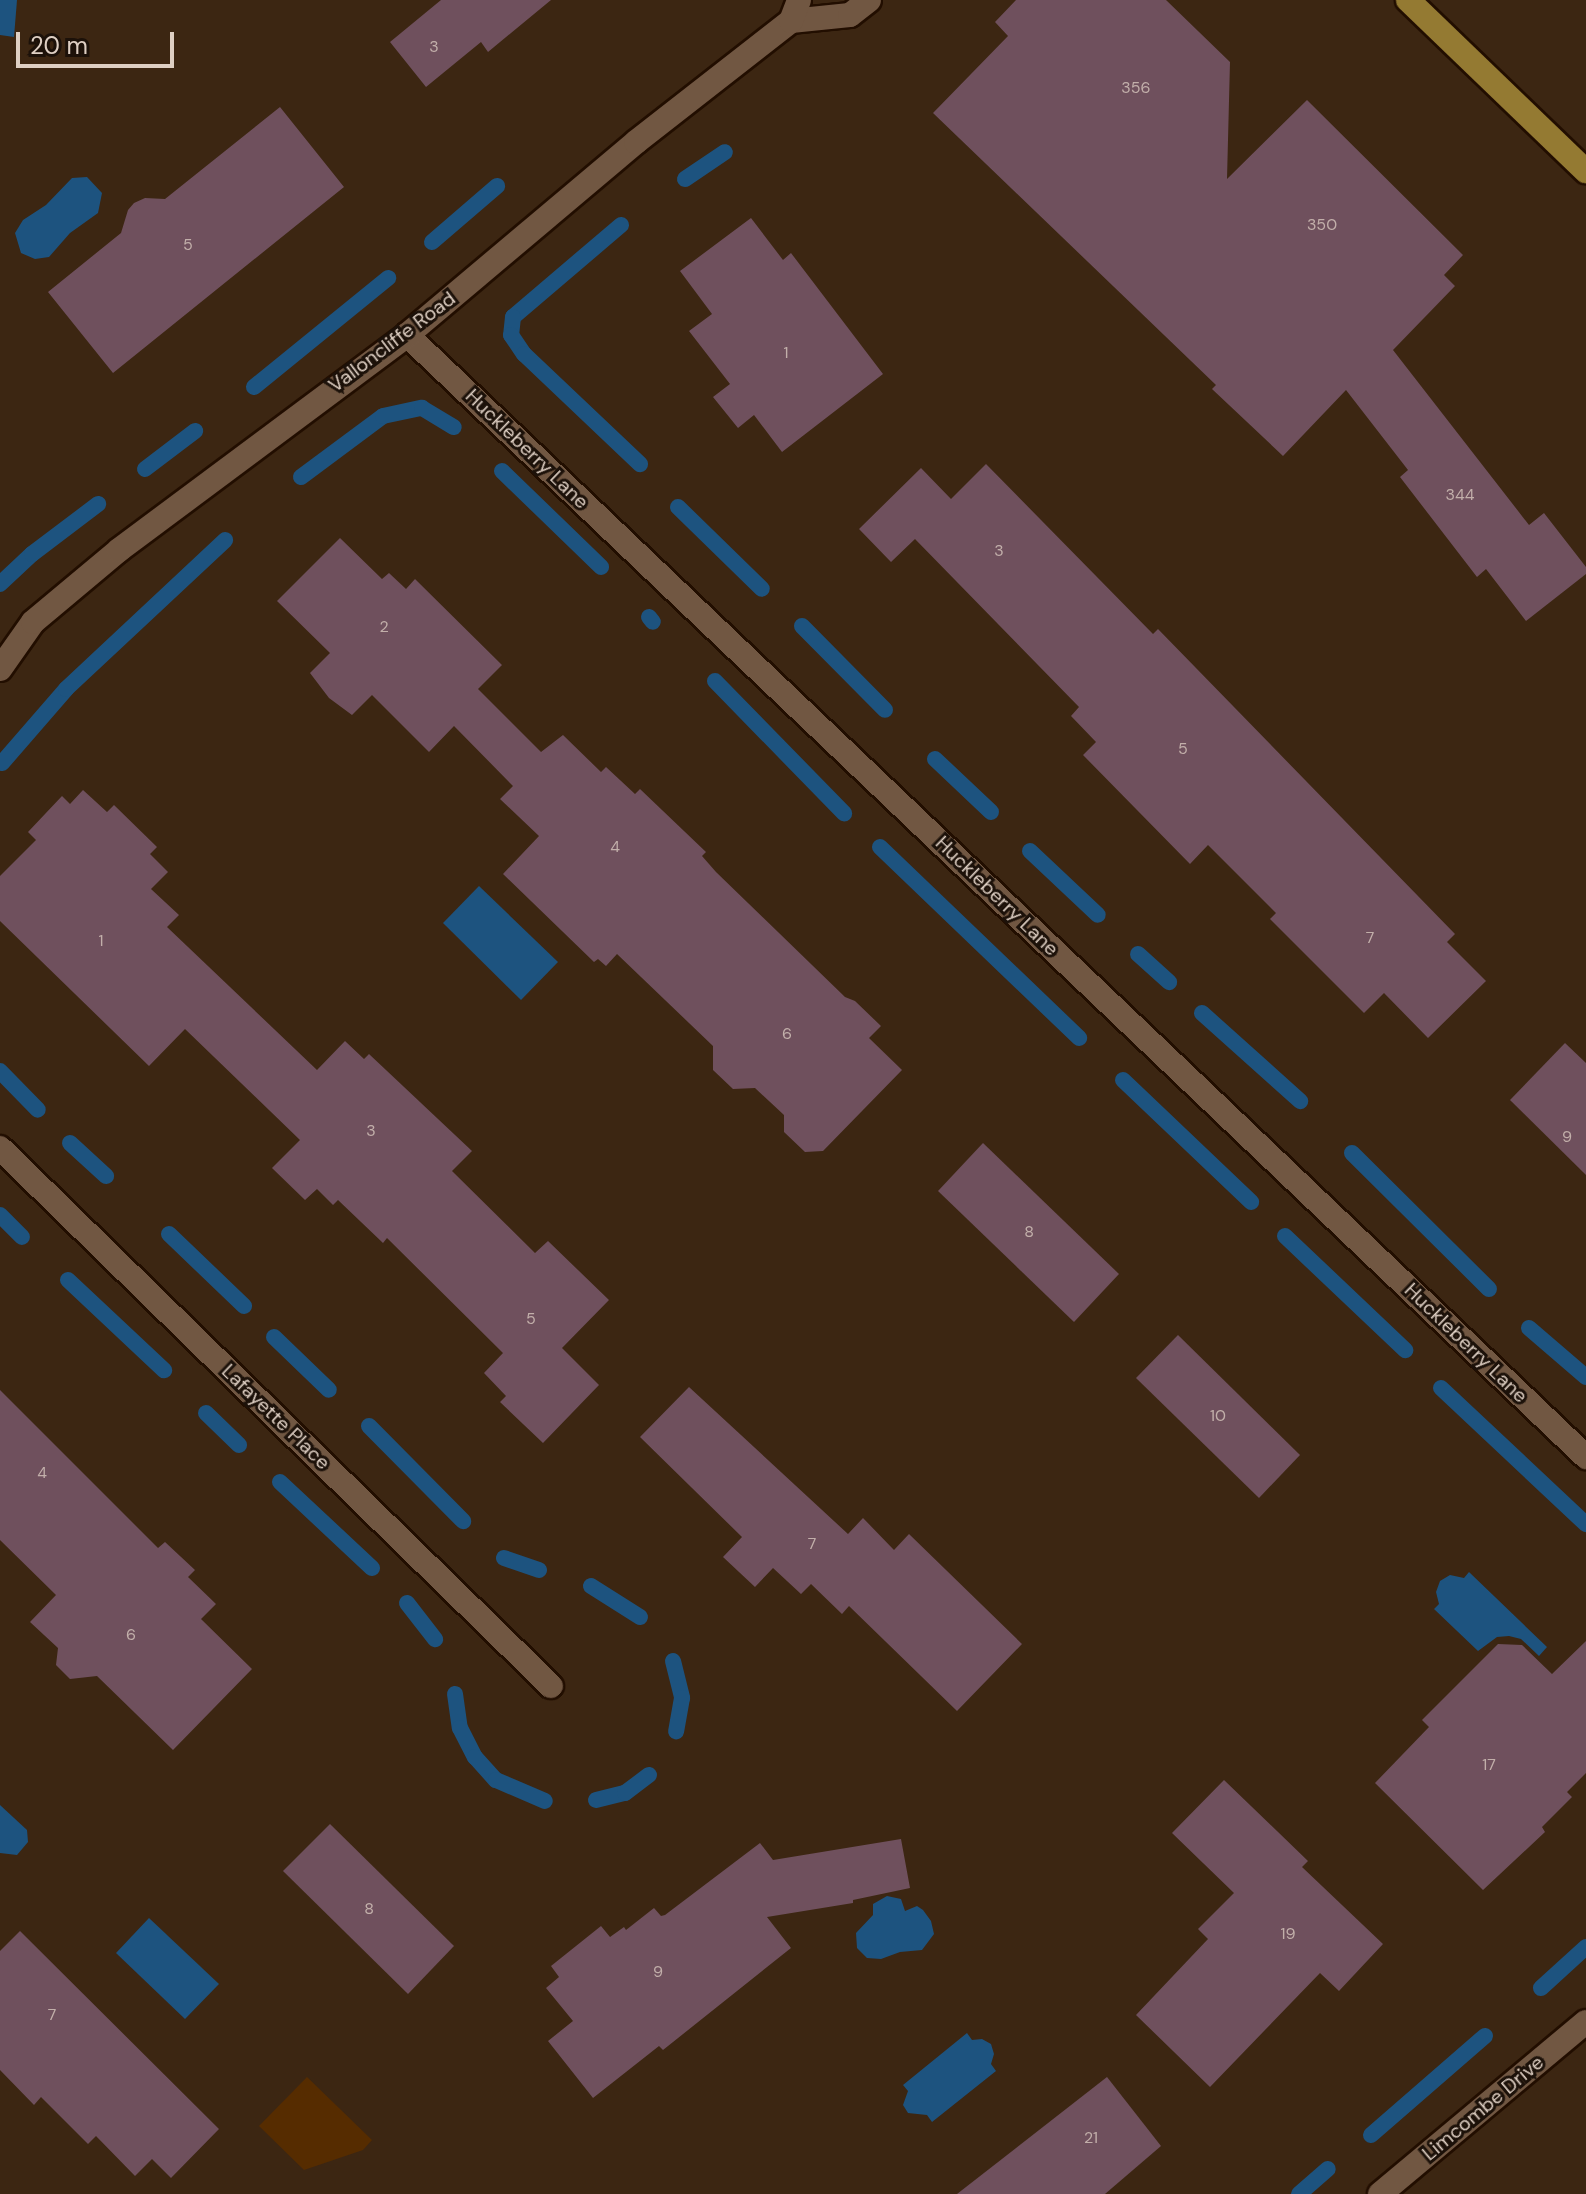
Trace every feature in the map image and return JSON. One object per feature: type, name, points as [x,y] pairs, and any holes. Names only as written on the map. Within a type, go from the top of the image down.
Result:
[{"type":"main road","points":[[1408,0],[1586,171]]},
{"type":"street","name":"Valloncliffe Road","points":[[0,669],[33,622],[119,550],[407,335],[795,10],[850,15],[869,0]]},
{"type":"street","name":"Huckleberry Lane","points":[[407,335],[1586,1457]]},
{"type":"street","name":"Lafayette Place","points":[[0,1148],[551,1686]]},
{"type":"street","name":"Limcombe Drive","points":[[1380,2194],[1586,2022]]},
{"type":"shaded area","points":[[307,2077],[372,2140],[363,2150],[304,2170],[259,2126]]},
{"type":"water","points":[[0,0],[17,0],[14,37],[0,35]]},
{"type":"water","points":[[87,177],[102,193],[98,213],[70,233],[49,257],[35,259],[21,253],[15,233],[23,220],[46,205],[72,178]]},
{"type":"water","points":[[479,886],[558,962],[521,1000],[443,923]]},
{"type":"water","points":[[1469,1572],[1547,1647],[1539,1656],[1521,1639],[1509,1636],[1497,1637],[1478,1651],[1434,1609],[1439,1604],[1436,1592],[1440,1581],[1450,1575],[1464,1578]]},
{"type":"water","points":[[0,1805],[27,1830],[28,1842],[17,1855],[0,1853]]},
{"type":"water","points":[[887,1896],[901,1899],[905,1911],[917,1906],[923,1910],[931,1921],[934,1934],[922,1950],[900,1952],[881,1959],[867,1958],[857,1948],[856,1933],[873,1915],[873,1904]]},
{"type":"water","points":[[149,1918],[219,1984],[185,2019],[116,1953]]},
{"type":"water","points":[[967,2033],[972,2040],[982,2039],[991,2044],[994,2054],[991,2064],[996,2071],[932,2122],[927,2115],[908,2113],[903,2105],[908,2091],[903,2085]]},
{"type":"building","points":[[441,0],[551,0],[488,52],[481,42],[426,87],[390,42]]},
{"type":"building","points":[[1016,0],[1166,0],[1230,62],[1227,179],[1307,100],[1463,255],[1444,275],[1455,286],[1393,350],[1529,525],[1544,513],[1586,567],[1586,574],[1526,621],[1486,569],[1477,577],[1400,477],[1408,470],[1346,390],[1283,456],[1212,389],[1216,385],[933,113],[1008,36],[995,22]]},
{"type":"building","points":[[280,107],[344,187],[113,373],[48,292],[121,233],[128,210],[134,203],[145,198],[165,199]]},
{"type":"building","points":[[751,218],[783,260],[791,253],[883,374],[782,452],[754,415],[738,428],[713,397],[730,384],[689,331],[712,314],[680,271]]},
{"type":"building","points":[[986,464],[1153,634],[1158,629],[1455,934],[1447,942],[1486,981],[1428,1038],[1384,993],[1364,1013],[1270,919],[1276,913],[1208,845],[1190,864],[1083,755],[1096,742],[1071,716],[1079,707],[915,539],[891,562],[859,529],[921,468],[951,499]]},
{"type":"building","points":[[340,538],[382,579],[389,573],[406,589],[415,579],[502,665],[478,689],[541,752],[563,735],[601,772],[606,767],[635,794],[640,789],[706,852],[702,856],[716,872],[845,997],[855,1001],[881,1026],[869,1038],[902,1070],[823,1151],[805,1152],[784,1132],[784,1115],[755,1088],[733,1089],[713,1070],[713,1046],[617,954],[606,966],[598,959],[594,962],[503,874],[539,836],[500,799],[513,786],[454,726],[429,752],[372,695],[352,715],[329,698],[310,673],[330,653],[277,601]]},
{"type":"building","points":[[83,790],[107,812],[114,805],[157,847],[150,854],[168,872],[151,889],[179,915],[167,927],[317,1070],[345,1041],[364,1059],[369,1054],[472,1151],[452,1171],[535,1253],[548,1241],[609,1300],[562,1348],[599,1385],[543,1443],[500,1402],[506,1396],[484,1373],[503,1353],[387,1238],[383,1243],[338,1200],[333,1205],[317,1189],[305,1200],[272,1168],[300,1140],[185,1029],[149,1066],[0,921],[0,876],[36,840],[28,832],[62,796],[70,804]]},
{"type":"building","points":[[1565,1043],[1586,1063],[1586,1175],[1510,1100]]},
{"type":"building","points":[[983,1143],[1119,1274],[1074,1322],[938,1191]]},
{"type":"building","points":[[1178,1335],[1300,1455],[1259,1498],[1136,1378]]},
{"type":"building","points":[[689,1387],[848,1534],[863,1518],[894,1550],[909,1534],[1022,1644],[957,1711],[849,1606],[842,1614],[811,1584],[801,1594],[773,1568],[755,1587],[723,1557],[742,1537],[640,1437]]},
{"type":"building","points":[[0,1390],[158,1548],[165,1542],[195,1570],[188,1577],[216,1604],[201,1619],[252,1669],[173,1750],[97,1676],[70,1679],[56,1665],[58,1648],[30,1622],[56,1595],[0,1540]]},
{"type":"building","points":[[1586,1641],[1586,1773],[1567,1792],[1572,1797],[1542,1827],[1545,1832],[1483,1890],[1375,1783],[1429,1727],[1422,1720],[1498,1644],[1522,1645],[1552,1674]]},
{"type":"building","points":[[1224,1780],[1308,1861],[1302,1867],[1383,1944],[1339,1991],[1320,1973],[1210,2087],[1136,2015],[1208,1939],[1198,1929],[1234,1893],[1172,1833]]},
{"type":"building","points":[[330,1824],[454,1946],[408,1994],[283,1871]]},
{"type":"building","points":[[901,1839],[910,1888],[853,1900],[853,1903],[767,1917],[791,1948],[663,2050],[659,2046],[593,2098],[548,2041],[573,2021],[546,1988],[559,1977],[551,1966],[601,1926],[610,1937],[624,1927],[626,1930],[654,1908],[661,1916],[665,1915],[760,1843],[773,1860]]},
{"type":"building","points":[[20,1931],[219,2129],[171,2178],[152,2159],[135,2176],[96,2136],[88,2144],[41,2097],[34,2105],[0,2070],[0,1951]]},
{"type":"building","points":[[1107,2077],[1161,2146],[1105,2194],[957,2194]]},
{"type":"waterway","points":[[685,179],[725,152]]},
{"type":"waterway","points":[[432,242],[497,186]]},
{"type":"waterway","points":[[621,225],[513,317],[511,335],[524,354],[640,464]]},
{"type":"waterway","points":[[254,387],[388,278]]},
{"type":"waterway","points":[[301,477],[383,416],[422,408],[454,427]]},
{"type":"waterway","points":[[145,469],[195,431]]},
{"type":"waterway","points":[[502,471],[601,567]]},
{"type":"waterway","points":[[0,584],[32,554],[98,504]]},
{"type":"waterway","points":[[678,507],[762,589]]},
{"type":"waterway","points":[[2,763],[66,689],[225,540]]},
{"type":"waterway","points":[[649,617],[653,622]]},
{"type":"waterway","points":[[802,626],[885,710]]},
{"type":"waterway","points":[[715,681],[844,813]]},
{"type":"waterway","points":[[935,759],[991,812]]},
{"type":"waterway","points":[[880,847],[1079,1038]]},
{"type":"waterway","points":[[1030,851],[1098,915]]},
{"type":"waterway","points":[[1138,954],[1169,982]]},
{"type":"waterway","points":[[1202,1013],[1300,1101]]},
{"type":"waterway","points":[[0,1071],[38,1110]]},
{"type":"waterway","points":[[1123,1080],[1251,1202]]},
{"type":"waterway","points":[[70,1143],[106,1176]]},
{"type":"waterway","points":[[1352,1153],[1489,1289]]},
{"type":"waterway","points":[[0,1215],[22,1237]]},
{"type":"waterway","points":[[169,1234],[244,1306]]},
{"type":"waterway","points":[[1285,1236],[1405,1350]]},
{"type":"waterway","points":[[68,1280],[164,1370]]},
{"type":"waterway","points":[[1529,1328],[1586,1377]]},
{"type":"waterway","points":[[274,1337],[329,1390]]},
{"type":"waterway","points":[[1441,1388],[1586,1524]]},
{"type":"waterway","points":[[206,1413],[239,1445]]},
{"type":"waterway","points":[[369,1426],[463,1521]]},
{"type":"waterway","points":[[280,1482],[372,1568]]},
{"type":"waterway","points":[[504,1558],[539,1570]]},
{"type":"waterway","points":[[591,1586],[640,1617]]},
{"type":"waterway","points":[[407,1603],[435,1639]]},
{"type":"waterway","points":[[673,1661],[682,1698],[676,1731]]},
{"type":"waterway","points":[[455,1694],[460,1728],[475,1757],[496,1780],[545,1801]]},
{"type":"waterway","points":[[596,1800],[625,1793],[649,1775]]},
{"type":"waterway","points":[[1541,1988],[1586,1947]]},
{"type":"waterway","points":[[1371,2135],[1485,2036]]},
{"type":"waterway","points":[[1299,2194],[1328,2169]]}]
